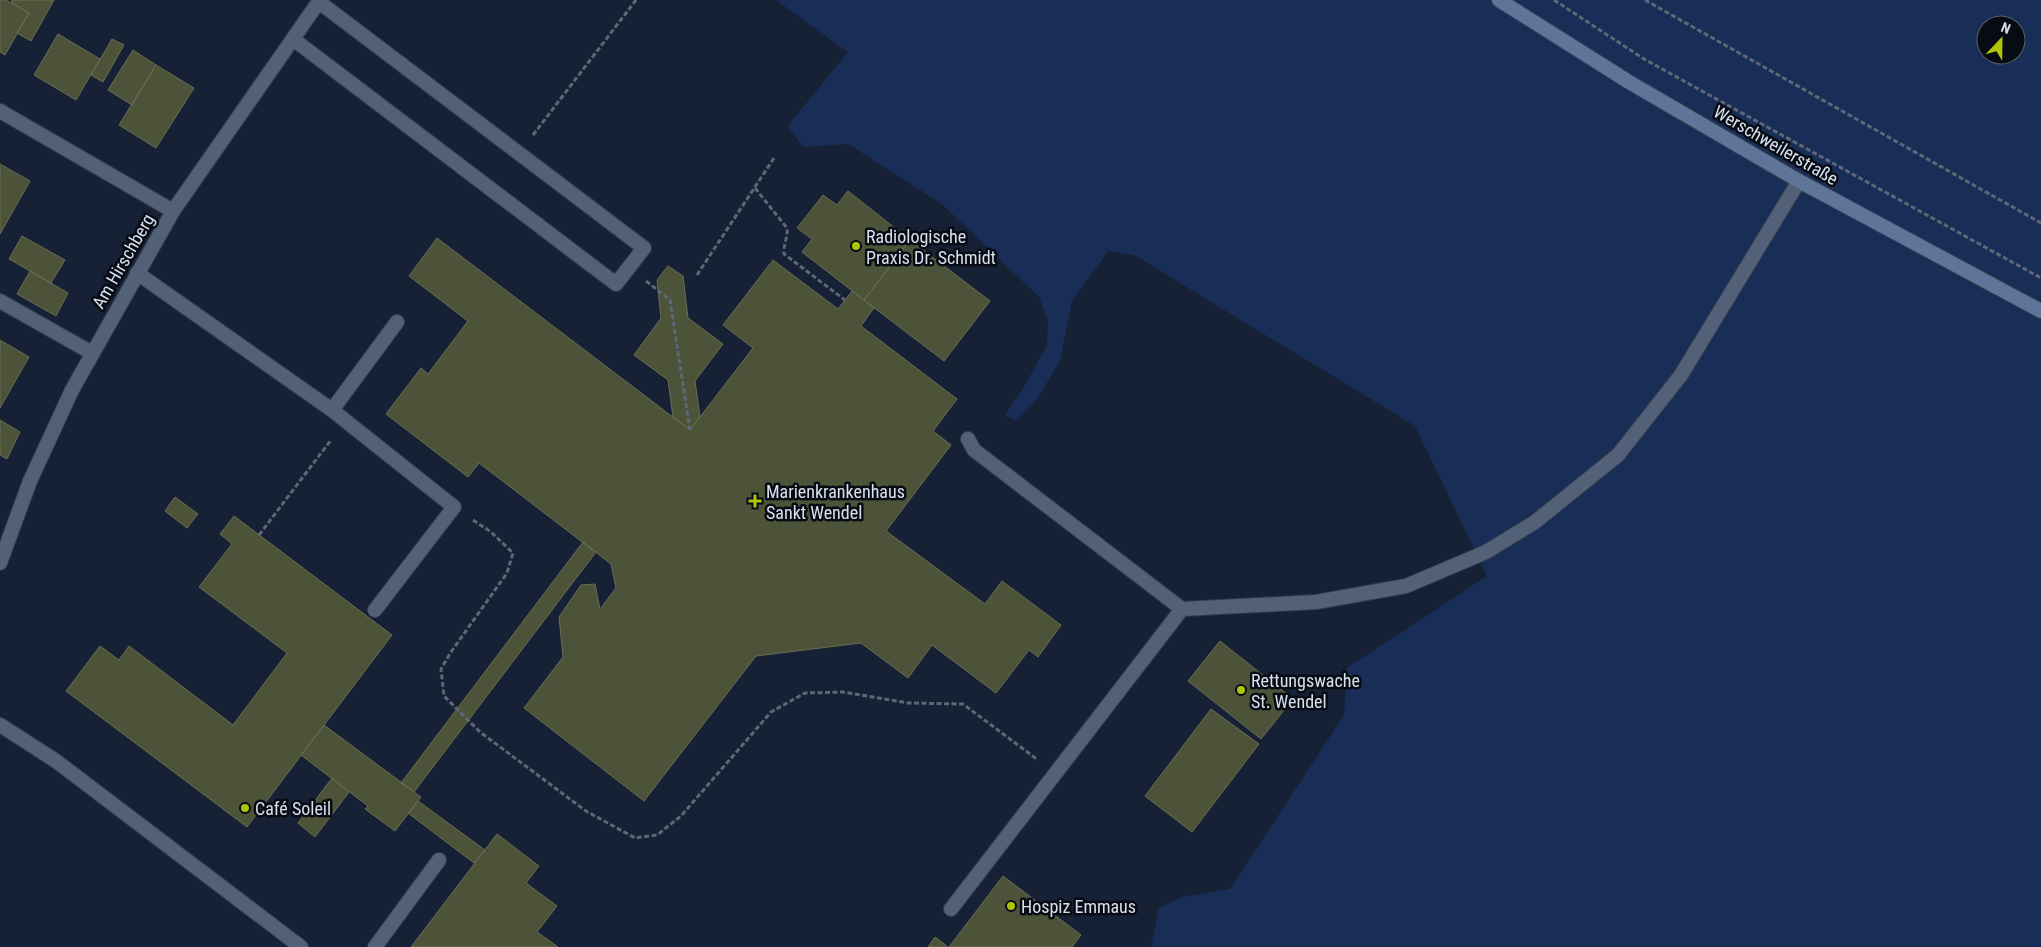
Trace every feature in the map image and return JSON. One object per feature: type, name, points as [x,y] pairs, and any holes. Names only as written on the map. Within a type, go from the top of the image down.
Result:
[{"type":"main road","name":"Werschweilerstraße","points":[[1500,0],[1629,82],[1799,180],[2041,311]]},
{"type":"street","points":[[293,39],[616,284],[644,248],[320,1]]},
{"type":"street","name":"Am Hirschberg","points":[[0,564],[30,481],[72,390],[92,353],[173,211],[320,1]]},
{"type":"street","points":[[0,111],[173,211]]},
{"type":"street","points":[[968,439],[974,450],[1182,609],[1316,602],[1406,586],[1486,552],[1535,522],[1618,455],[1681,375],[1799,180]]},
{"type":"street","points":[[138,273],[332,410],[454,507],[375,610]]},
{"type":"street","points":[[0,301],[92,353]]},
{"type":"street","points":[[332,410],[396,322]]},
{"type":"street","points":[[950,908],[1182,609]]},
{"type":"street","points":[[0,725],[56,761],[302,947]]},
{"type":"street","points":[[375,947],[439,860]]},
{"type":"path","points":[[519,154],[636,0]]},
{"type":"path","points":[[1554,0],[1644,59],[2041,278]]},
{"type":"path","points":[[1645,0],[2041,223]]},
{"type":"path","points":[[697,275],[774,158]]},
{"type":"path","points":[[754,188],[787,228],[788,237],[783,248],[784,254],[845,300]]},
{"type":"path","points":[[259,534],[346,422]]},
{"type":"path","points":[[454,507],[491,532],[513,553],[508,573],[451,652],[442,669],[444,696],[480,732],[586,811],[634,838],[657,835],[681,816],[771,712],[805,693],[843,692],[908,702],[963,704],[1055,773]]},
{"type":"shaded area","points":[[776,0],[2041,0],[2041,947],[1151,947],[1159,908],[1181,897],[1230,889],[1344,715],[1347,668],[1487,576],[1415,426],[1134,255],[1108,251],[1072,301],[1060,361],[1035,402],[1016,421],[1005,415],[1023,389],[1047,345],[1048,322],[1039,297],[942,204],[848,144],[804,147],[787,127],[848,52]]},
{"type":"building","points":[[0,0],[6,0],[29,13],[5,55],[0,52]]},
{"type":"building","points":[[12,0],[54,0],[31,41],[17,33],[29,13],[11,2]]},
{"type":"building","points":[[58,34],[100,59],[76,100],[34,75]]},
{"type":"building","points":[[112,39],[124,45],[103,82],[91,75]]},
{"type":"building","points":[[133,50],[156,65],[132,105],[108,90]]},
{"type":"building","points":[[156,65],[194,88],[156,148],[119,125]]},
{"type":"building","points":[[0,164],[30,181],[0,234]]},
{"type":"building","name":"Radiologische Praxis Dr. Schmidt","points":[[848,191],[910,240],[864,300],[802,252],[812,239],[797,228],[823,195],[837,205]]},
{"type":"building","points":[[22,236],[65,260],[51,283],[9,259]]},
{"type":"building","points":[[437,238],[690,430],[753,348],[723,325],[773,260],[838,309],[852,291],[874,308],[861,326],[957,399],[933,431],[951,445],[886,531],[985,604],[1002,581],[1061,625],[1038,657],[1029,650],[996,693],[932,645],[908,678],[861,643],[756,656],[644,801],[524,708],[563,657],[559,617],[581,585],[595,584],[600,609],[616,588],[611,564],[479,463],[468,477],[386,414],[421,368],[428,374],[468,321],[409,276]]},
{"type":"building","points":[[910,240],[990,301],[944,361],[864,300]]},
{"type":"building","points":[[668,266],[683,276],[688,318],[723,344],[695,381],[700,417],[690,430],[673,417],[668,380],[634,355],[661,318],[657,280]]},
{"type":"building","points":[[30,271],[68,293],[56,316],[17,294]]},
{"type":"building","points":[[0,340],[29,357],[0,408]]},
{"type":"building","points":[[0,420],[20,432],[7,459],[0,455]]},
{"type":"building","points":[[175,497],[198,514],[187,528],[165,511]]},
{"type":"building","points":[[234,516],[392,635],[247,827],[66,691],[100,646],[119,660],[129,646],[233,725],[287,653],[199,587],[232,544],[220,534]]},
{"type":"building","points":[[583,542],[596,552],[414,792],[401,783]]},
{"type":"building","name":"Rettungswache St. Wendel","points":[[1220,641],[1293,699],[1261,739],[1188,681]]},
{"type":"building","points":[[1211,709],[1259,744],[1192,832],[1145,796]]},
{"type":"building","points":[[324,725],[421,797],[395,831],[365,809],[368,806],[301,755]]},
{"type":"building","points":[[332,778],[349,792],[315,837],[298,823]]},
{"type":"building","points":[[418,801],[485,850],[474,863],[408,813]]},
{"type":"building","points":[[497,834],[539,866],[526,883],[557,906],[537,932],[558,947],[411,947]]},
{"type":"building","name":"Hospiz Emmaus","points":[[1003,876],[1081,935],[1072,947],[949,947]]},
{"type":"building","points":[[935,937],[948,947],[928,947]]},
{"type":"place","name":"Radiologische Praxis Dr. Schmidt","points":[[856,246]]},
{"type":"place","name":"Marienkrankenhaus Sankt Wendel","points":[[755,501]]},
{"type":"place","name":"Rettungswache St. Wendel","points":[[1241,690]]},
{"type":"place","name":"Café Soleil","points":[[245,808]]},
{"type":"place","name":"Hospiz Emmaus","points":[[1011,906]]}]
